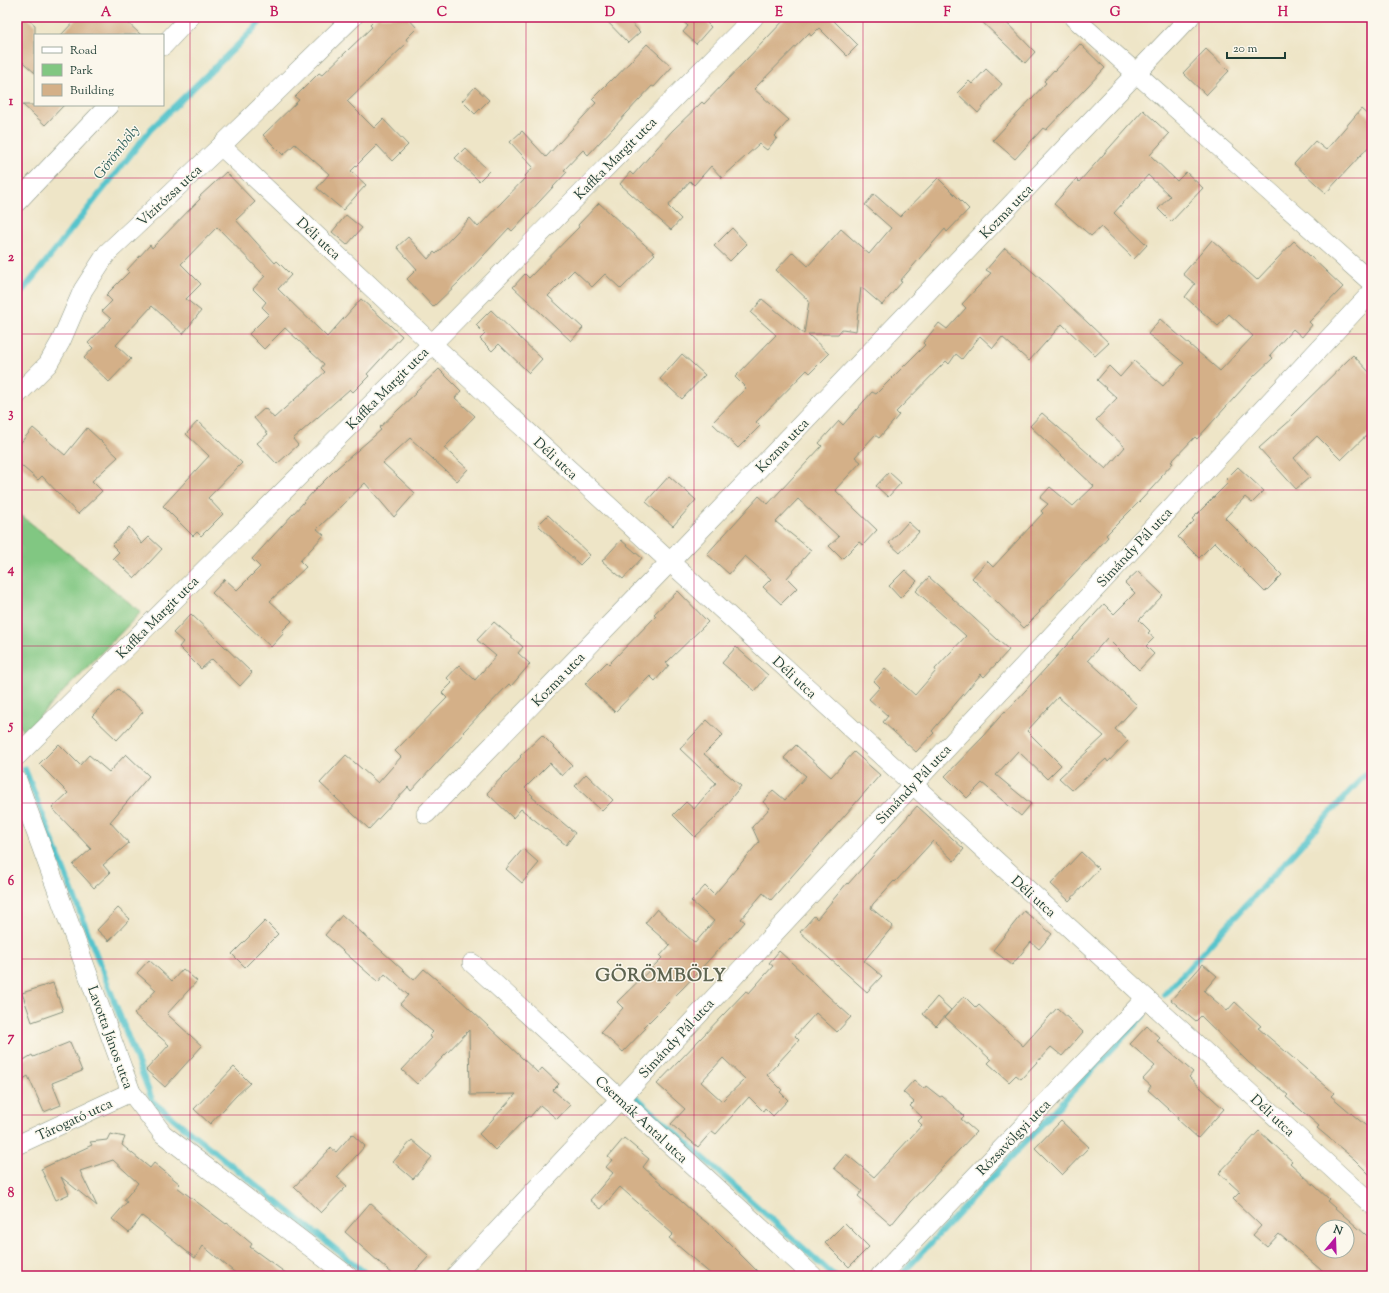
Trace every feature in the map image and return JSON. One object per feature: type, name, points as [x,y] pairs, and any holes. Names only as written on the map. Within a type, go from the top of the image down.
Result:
[{"type":"street","points":[[164,45],[190,17]]},
{"type":"street","name":"Vízirózsa utca","points":[[17,394],[48,364],[61,341],[83,290],[107,254],[221,146],[353,17]]},
{"type":"street","name":"Kaffka Margit utca","points":[[17,756],[432,344],[754,17]]},
{"type":"street","points":[[1073,17],[1372,283]]},
{"type":"street","name":"Kozma utca","points":[[426,814],[670,562],[1190,17]]},
{"type":"street","points":[[17,202],[107,106]]},
{"type":"street","name":"Déli utca","points":[[221,146],[432,344],[1372,1205]]},
{"type":"street","name":"Simándy Pál utca","points":[[455,1276],[1372,292]]},
{"type":"street","name":"Lavotta János utca","points":[[17,780],[131,1092],[163,1134],[341,1274]]},
{"type":"street","name":"Csermák Antal utca","points":[[472,963],[813,1276]]},
{"type":"street","name":"Rózsavölgyi utca","points":[[880,1276],[1146,998]]},
{"type":"street","name":"Tárogató utca","points":[[17,1145],[131,1092]]},
{"type":"green space","points":[[17,512],[141,612],[23,733],[17,719]]},
{"type":"building","points":[[17,17],[25,17],[35,25],[34,72],[17,57]]},
{"type":"building","points":[[78,17],[122,17],[140,34],[62,34]]},
{"type":"building","points":[[378,17],[407,17],[417,28],[406,39],[408,42],[347,101],[374,128],[383,119],[408,145],[392,161],[377,145],[351,171],[366,185],[343,210],[317,188],[329,174],[295,144],[283,155],[263,135],[299,100],[295,97],[319,73],[322,75],[372,27],[370,25]]},
{"type":"building","points":[[603,17],[626,17],[640,32],[628,43]]},
{"type":"building","points":[[678,17],[701,17],[711,27],[696,44],[683,32],[688,26]]},
{"type":"building","points":[[787,17],[830,17],[858,45],[847,56],[819,28],[811,36],[809,33],[754,89],[789,120],[775,136],[777,138],[767,150],[759,144],[722,178],[711,166],[694,185],[690,181],[668,206],[681,219],[671,230],[620,184],[630,172],[633,175],[672,131],[702,102],[704,104]]},
{"type":"building","points":[[977,17],[1001,17],[1035,52],[1025,63]]},
{"type":"building","points":[[647,44],[672,67],[654,87],[652,86],[588,155],[583,150],[564,170],[567,172],[512,231],[509,228],[459,282],[433,307],[407,279],[417,269],[397,247],[408,237],[428,259],[434,252],[436,254],[470,218],[478,227],[526,177],[525,176],[533,167],[510,142],[522,131],[546,157],[596,103],[592,99],[614,77],[615,78]]},
{"type":"building","points":[[1080,44],[1105,68],[1046,130],[1043,128],[1015,159],[993,140],[1046,83],[1044,81]]},
{"type":"building","points":[[1206,49],[1229,71],[1206,95],[1183,73]]},
{"type":"building","points":[[986,69],[1002,84],[978,113],[957,93],[969,81],[972,84]]},
{"type":"building","points":[[475,87],[489,100],[475,114],[462,101]]},
{"type":"building","points":[[23,105],[63,106],[45,125]]},
{"type":"building","points":[[1361,109],[1372,119],[1372,143],[1326,193],[1294,164],[1315,141],[1326,150]]},
{"type":"building","points":[[1143,110],[1169,134],[1150,155],[1177,181],[1186,172],[1203,188],[1171,222],[1158,209],[1170,196],[1148,175],[1114,213],[1147,245],[1134,259],[1101,227],[1091,236],[1054,204],[1076,179],[1079,182]]},
{"type":"building","points":[[465,148],[489,171],[479,181],[455,158]]},
{"type":"building","points":[[226,172],[255,202],[236,220],[275,263],[277,261],[291,275],[278,289],[327,337],[361,299],[402,336],[367,374],[369,376],[353,392],[350,389],[293,439],[298,445],[277,464],[257,443],[268,434],[254,418],[265,408],[274,418],[325,372],[321,368],[324,364],[285,328],[264,349],[249,334],[269,314],[262,307],[266,302],[253,289],[265,276],[217,227],[181,264],[201,284],[186,299],[201,311],[183,334],[152,306],[116,345],[131,359],[109,382],[84,358],[93,348],[88,343],[111,319],[102,311],[112,301],[106,295],[129,272],[127,270],[150,245],[152,248],[200,199],[199,197]]},
{"type":"building","points":[[938,178],[969,209],[947,232],[945,229],[900,281],[902,282],[882,305],[861,287],[856,331],[842,329],[838,334],[808,334],[829,354],[810,373],[807,370],[756,422],[760,426],[738,448],[712,423],[746,388],[735,377],[776,335],[751,313],[762,299],[804,334],[809,301],[776,270],[793,252],[808,266],[841,229],[869,254],[891,228],[865,205],[874,194],[900,217]]},
{"type":"building","points":[[599,203],[655,254],[621,289],[605,274],[592,287],[574,270],[548,296],[583,328],[571,341],[513,287],[525,274],[529,278],[579,227],[578,225]]},
{"type":"building","points":[[346,215],[362,228],[347,245],[332,232]]},
{"type":"building","points":[[732,228],[747,244],[730,261],[714,246]]},
{"type":"building","points":[[1212,240],[1257,280],[1294,241],[1343,287],[1309,322],[1312,325],[1302,337],[1293,329],[1270,355],[1273,358],[1253,377],[1197,439],[1195,437],[1171,462],[1173,463],[1161,476],[1162,477],[1106,535],[1108,537],[1086,562],[1024,628],[972,578],[987,561],[993,567],[1043,513],[1041,511],[1048,504],[1040,498],[1050,487],[1073,506],[1094,486],[1030,426],[1042,413],[1106,469],[1125,447],[1096,420],[1117,398],[1097,380],[1109,366],[1120,377],[1134,361],[1163,386],[1184,363],[1148,334],[1160,319],[1220,371],[1253,336],[1229,314],[1218,326],[1185,297],[1195,284],[1183,274]]},
{"type":"building","points":[[1005,248],[1049,286],[1109,343],[1095,356],[1062,324],[1029,361],[1002,337],[993,348],[980,336],[962,359],[956,354],[949,364],[946,361],[896,412],[899,415],[879,438],[875,435],[855,457],[861,462],[835,490],[877,530],[863,545],[859,542],[842,559],[829,546],[839,537],[798,499],[776,522],[811,550],[787,578],[797,588],[781,604],[763,587],[771,579],[745,556],[729,574],[707,554],[759,496],[768,504],[822,446],[819,443],[839,421],[843,425],[872,392],[876,394],[925,345],[923,343],[939,323],[947,329],[966,308],[962,304],[991,273],[986,270]]},
{"type":"building","points":[[491,310],[542,359],[529,373],[499,344],[492,351],[480,339],[485,334],[476,325]]},
{"type":"building","points":[[682,354],[705,375],[682,399],[660,379]]},
{"type":"building","points":[[1353,355],[1372,375],[1372,430],[1341,460],[1317,436],[1294,458],[1310,477],[1296,489],[1259,448],[1293,418],[1291,416]]},
{"type":"building","points":[[439,369],[461,391],[455,398],[475,416],[444,448],[468,469],[457,481],[410,438],[383,463],[415,493],[394,517],[365,483],[317,529],[324,535],[300,561],[306,567],[270,601],[292,621],[282,631],[284,633],[271,647],[212,593],[225,579],[237,590],[260,567],[252,559],[313,492],[337,468],[381,430],[379,428]]},
{"type":"building","points":[[198,421],[242,463],[208,498],[223,514],[201,536],[197,532],[193,536],[163,506],[209,456],[186,434]]},
{"type":"building","points":[[33,428],[65,455],[87,428],[118,457],[92,481],[102,491],[78,514],[42,476],[38,480],[17,462],[17,447]]},
{"type":"building","points":[[1238,467],[1264,491],[1252,503],[1245,497],[1225,518],[1282,575],[1265,592],[1215,542],[1199,558],[1178,537],[1194,521],[1192,519],[1229,482],[1226,479]]},
{"type":"building","points":[[889,472],[901,483],[888,497],[876,486]]},
{"type":"building","points":[[669,476],[696,500],[673,526],[646,502]]},
{"type":"building","points":[[548,515],[590,555],[580,565],[538,525]]},
{"type":"building","points":[[908,522],[919,532],[900,553],[889,543]]},
{"type":"building","points":[[129,527],[142,544],[149,537],[162,549],[135,578],[113,558],[119,552],[112,545]]},
{"type":"building","points":[[621,540],[642,558],[623,579],[602,561]]},
{"type":"building","points":[[905,570],[917,581],[900,598],[889,586]]},
{"type":"building","points":[[1138,571],[1163,595],[1139,620],[1150,631],[1148,633],[1154,638],[1146,646],[1154,654],[1139,670],[1107,638],[1088,660],[1137,705],[1115,729],[1128,741],[1108,762],[1106,759],[1072,790],[1059,778],[1104,736],[1058,697],[1027,731],[1061,765],[1047,779],[1018,751],[996,775],[1031,804],[1021,816],[982,783],[967,798],[945,776],[984,736],[1005,711],[1006,712],[1104,604],[1114,614],[1135,593],[1125,583]]},
{"type":"building","points":[[929,577],[1009,650],[984,677],[981,674],[932,731],[934,733],[916,752],[883,722],[888,716],[869,699],[880,687],[874,681],[885,668],[915,695],[936,671],[935,669],[966,636],[916,591]]},
{"type":"building","points":[[678,591],[708,622],[666,663],[669,665],[655,681],[650,676],[615,712],[585,684],[607,662],[609,664],[656,616],[654,614]]},
{"type":"building","points":[[191,614],[252,673],[240,686],[212,659],[201,669],[179,647],[183,642],[173,633]]},
{"type":"building","points":[[494,622],[523,647],[518,653],[530,664],[511,686],[509,684],[463,732],[464,733],[411,791],[408,787],[369,829],[320,783],[346,755],[378,783],[401,757],[395,751],[447,698],[442,693],[452,683],[447,678],[459,665],[475,680],[496,656],[477,640]]},
{"type":"building","points":[[736,647],[768,675],[755,691],[722,663]]},
{"type":"building","points":[[118,689],[143,712],[117,740],[92,716]]},
{"type":"building","points":[[707,720],[723,735],[704,754],[741,786],[715,818],[695,837],[673,815],[686,802],[694,809],[716,783],[680,749]]},
{"type":"building","points":[[542,735],[572,765],[562,776],[550,763],[525,788],[533,796],[532,797],[575,833],[566,845],[521,809],[513,818],[487,793],[521,757],[520,756]]},
{"type":"building","points":[[59,744],[80,765],[89,755],[109,772],[126,754],[149,776],[110,822],[129,843],[103,865],[110,873],[94,888],[73,865],[91,849],[52,808],[68,793],[39,764]]},
{"type":"building","points":[[796,745],[831,777],[854,752],[880,775],[771,900],[763,893],[741,919],[745,922],[731,938],[730,937],[684,987],[644,1027],[646,1028],[623,1052],[601,1032],[623,1008],[617,1002],[662,958],[660,956],[670,945],[645,923],[657,909],[695,943],[714,921],[691,901],[705,886],[714,895],[759,842],[752,827],[770,808],[763,802],[773,790],[785,800],[806,776],[784,758]]},
{"type":"building","points":[[586,774],[613,800],[602,811],[575,786]]},
{"type":"building","points":[[917,806],[964,849],[954,861],[933,841],[873,904],[871,908],[893,926],[864,961],[882,976],[867,992],[800,932],[814,916],[817,919],[847,883],[848,884]]},
{"type":"building","points":[[523,849],[539,863],[522,883],[506,869]]},
{"type":"building","points":[[1081,852],[1099,869],[1069,901],[1051,884]]},
{"type":"building","points":[[118,908],[130,919],[109,941],[97,930]]},
{"type":"building","points":[[1024,911],[1052,934],[1039,949],[1031,942],[1012,965],[993,950]]},
{"type":"building","points":[[342,915],[414,980],[424,969],[455,995],[538,1073],[542,1068],[559,1084],[553,1090],[570,1105],[557,1119],[540,1105],[530,1117],[528,1116],[495,1150],[479,1134],[516,1094],[470,1095],[469,1030],[417,1084],[402,1070],[432,1038],[429,1036],[433,1032],[400,1004],[408,995],[385,974],[378,982],[325,935]]},
{"type":"building","points":[[265,921],[278,934],[245,967],[232,954]]},
{"type":"building","points":[[779,951],[851,1017],[837,1032],[816,1013],[795,1036],[799,1040],[767,1075],[782,1090],[780,1092],[788,1100],[773,1116],[765,1108],[763,1111],[749,1097],[716,1134],[712,1131],[698,1147],[671,1124],[685,1109],[657,1084],[746,991],[749,993],[773,966],[769,963]],"holes":[[[723,1058],[745,1079],[722,1101],[701,1082]]]},
{"type":"building","points":[[149,960],[172,981],[183,969],[197,981],[167,1014],[202,1046],[165,1087],[146,1070],[169,1045],[134,1014],[156,990],[137,973]]},
{"type":"building","points":[[1203,964],[1217,976],[1204,991],[1227,1011],[1235,1002],[1261,1026],[1258,1028],[1334,1093],[1331,1096],[1372,1131],[1372,1177],[1354,1159],[1317,1128],[1319,1126],[1286,1097],[1288,1095],[1249,1063],[1201,1016],[1196,1021],[1171,1000]]},
{"type":"building","points":[[53,983],[63,1011],[32,1022],[22,993]]},
{"type":"building","points":[[964,996],[976,1008],[979,1005],[1023,1046],[1057,1008],[1083,1032],[1062,1056],[1051,1047],[1021,1079],[1016,1075],[1009,1082],[988,1063],[991,1060],[945,1017]]},
{"type":"building","points":[[937,997],[951,1010],[936,1026],[923,1014]]},
{"type":"building","points":[[1147,1026],[1160,1038],[1157,1041],[1193,1072],[1189,1077],[1224,1109],[1198,1138],[1177,1119],[1178,1117],[1148,1090],[1151,1086],[1143,1079],[1155,1066],[1130,1044]]},
{"type":"building","points":[[70,1042],[82,1071],[52,1083],[61,1105],[44,1112],[28,1076],[17,1083],[17,1064],[32,1055],[33,1057]]},
{"type":"building","points":[[234,1067],[250,1083],[210,1124],[194,1109]]},
{"type":"building","points":[[914,1080],[924,1089],[926,1086],[940,1097],[942,1096],[964,1116],[961,1119],[976,1132],[910,1202],[891,1225],[858,1196],[862,1191],[834,1168],[846,1154],[874,1177],[922,1125],[918,1121],[922,1117],[910,1106],[914,1102],[903,1092]]},
{"type":"building","points":[[1061,1121],[1089,1147],[1062,1175],[1035,1148]]},
{"type":"building","points":[[1259,1131],[1292,1161],[1290,1163],[1329,1199],[1327,1201],[1348,1219],[1315,1219],[1315,1259],[1355,1259],[1355,1225],[1372,1240],[1372,1276],[1328,1276],[1279,1234],[1267,1247],[1253,1235],[1261,1226],[1233,1199],[1240,1192],[1219,1173]]},
{"type":"building","points":[[110,1134],[125,1137],[122,1145],[150,1168],[154,1163],[180,1184],[177,1187],[226,1224],[227,1223],[252,1244],[250,1247],[290,1276],[239,1276],[203,1246],[195,1258],[142,1216],[129,1233],[112,1219],[127,1202],[124,1200],[138,1183],[113,1160],[80,1171],[97,1206],[61,1177],[69,1194],[56,1200],[41,1169],[92,1145],[90,1142],[107,1140]]},
{"type":"building","points":[[352,1134],[365,1146],[337,1177],[347,1186],[321,1213],[294,1187],[331,1148],[336,1152]]},
{"type":"building","points":[[624,1138],[649,1159],[643,1167],[692,1211],[715,1229],[762,1276],[713,1276],[669,1238],[673,1234],[620,1187],[601,1209],[590,1200],[613,1173],[606,1167],[612,1160],[608,1157]]},
{"type":"building","points":[[412,1140],[432,1157],[413,1179],[393,1162]]},
{"type":"building","points":[[370,1203],[429,1256],[411,1276],[395,1276],[345,1232]]},
{"type":"building","points":[[845,1223],[869,1247],[849,1267],[825,1243]]},
{"type":"waterway","name":"Görömböly","points":[[17,298],[151,129],[265,17]]},
{"type":"waterway","points":[[1164,995],[1372,767]]},
{"type":"waterway","points":[[25,769],[153,1102],[369,1276]]},
{"type":"waterway","points":[[900,1276],[1143,1016]]},
{"type":"waterway","points":[[637,1098],[836,1276]]},
{"type":"district","name":"GÖRÖMBÖLY","points":[[661,975]]}]
